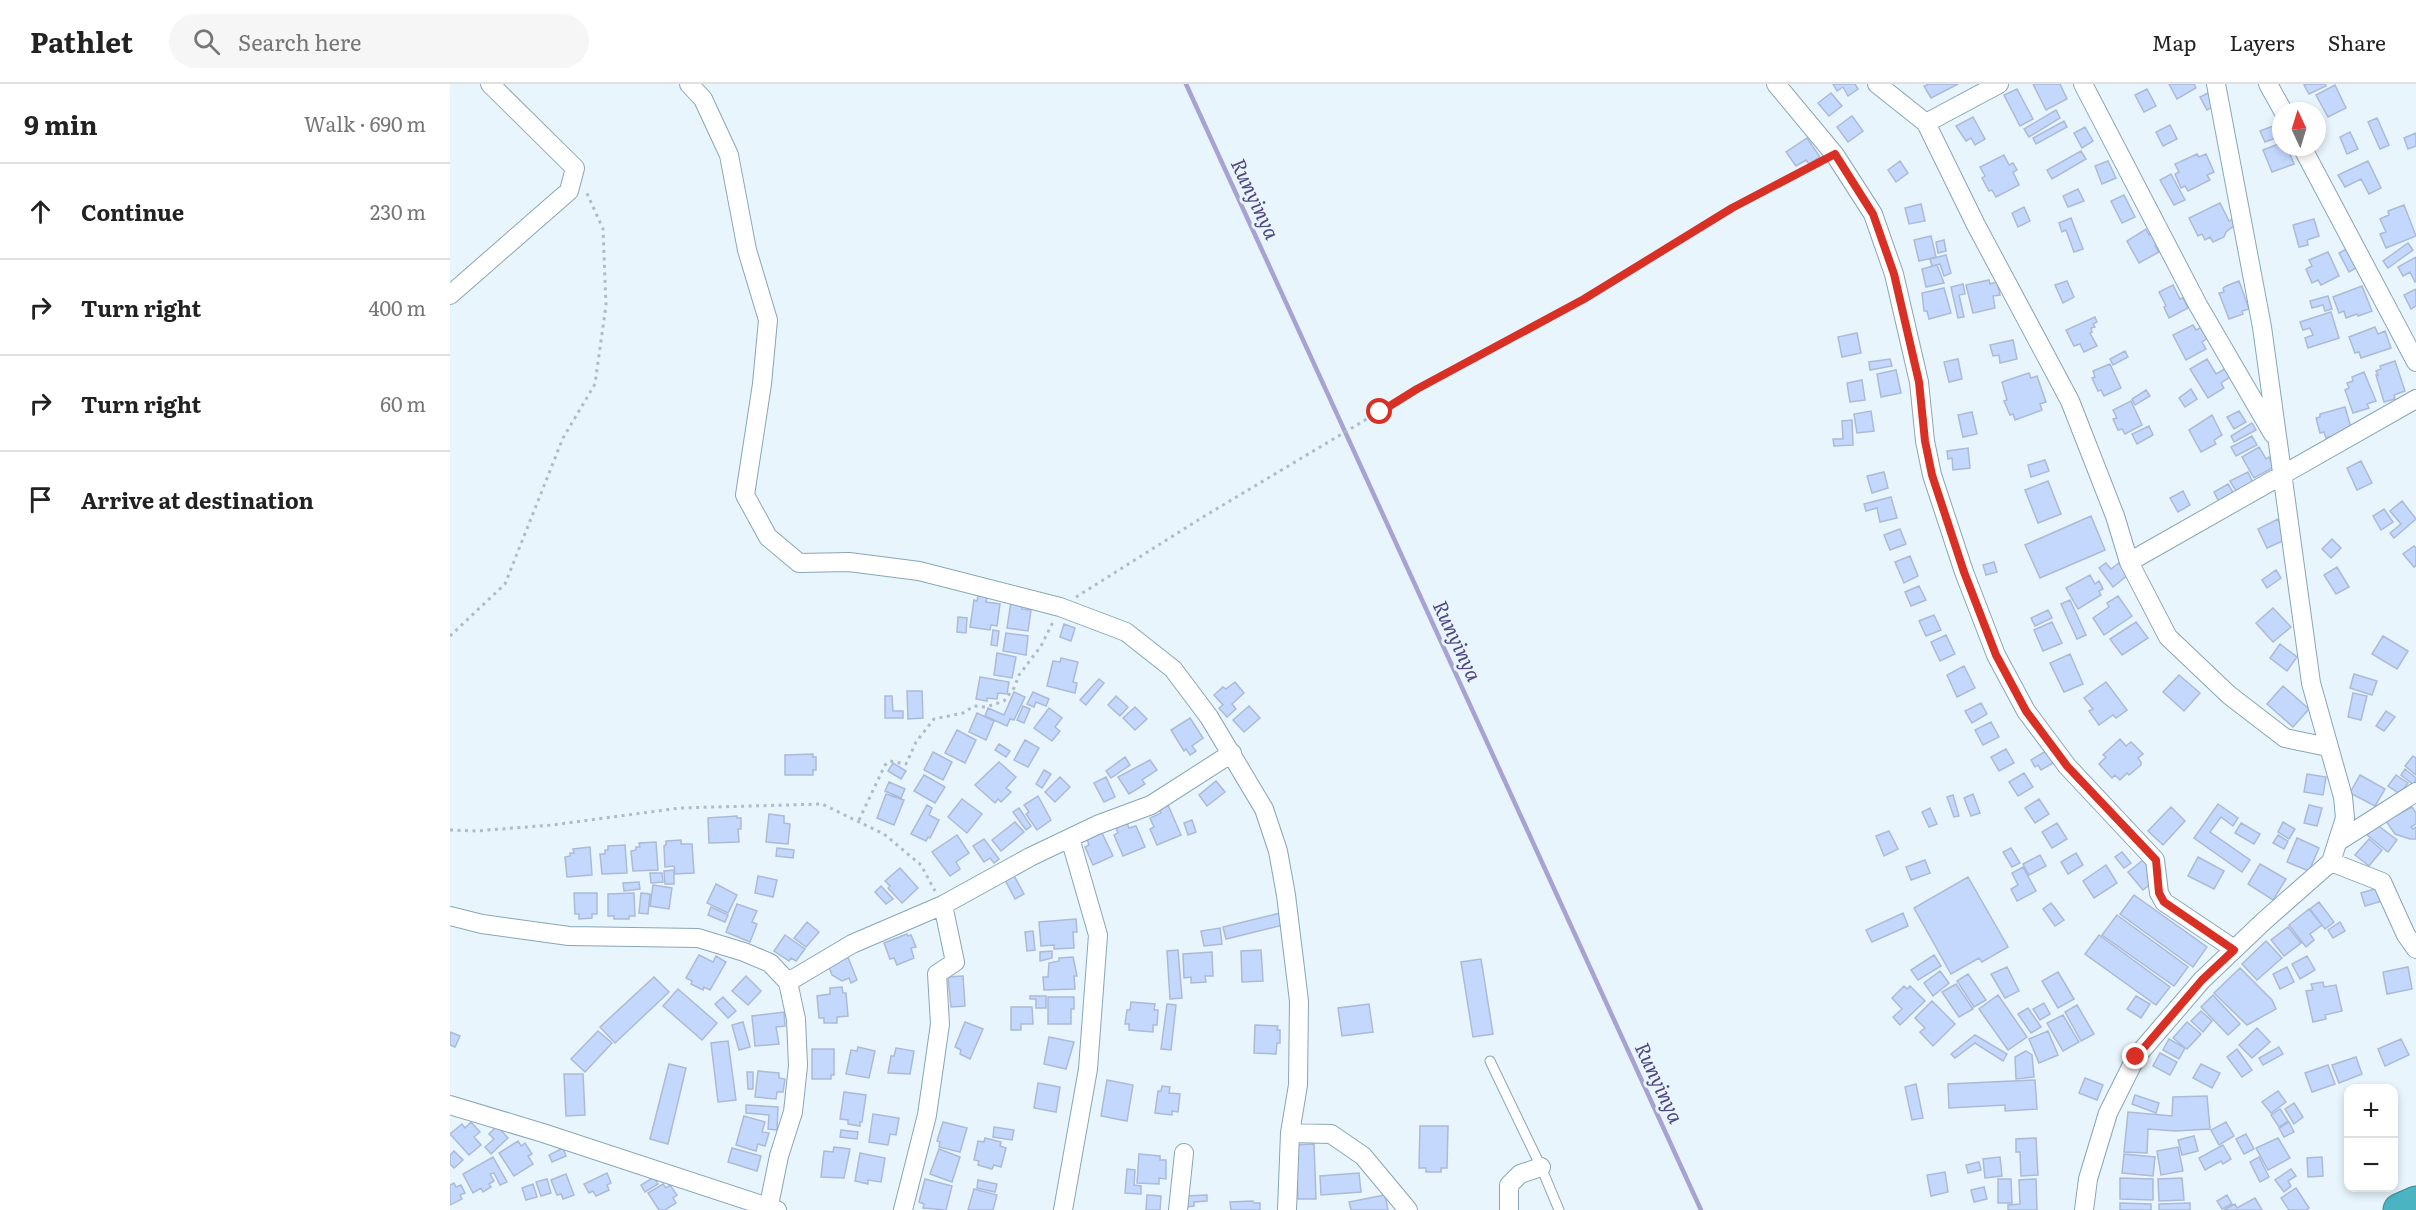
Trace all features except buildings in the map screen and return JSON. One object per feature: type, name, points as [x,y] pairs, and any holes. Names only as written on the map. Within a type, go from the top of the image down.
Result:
[{"type":"highway","points":[[2400,1210],[2416,1203]]},
{"type":"street","points":[[450,295],[569,190],[575,168],[490,84]]},
{"type":"street","points":[[689,84],[703,99],[729,155],[747,250],[768,320],[762,384],[745,495],[768,537],[799,563],[849,562],[919,571],[1060,607],[1126,632],[1173,669],[1209,717],[1264,809],[1278,850],[1299,1000],[1298,1085],[1290,1133],[1287,1210]]},
{"type":"street","points":[[1776,84],[1835,154],[1873,214],[1894,274],[1919,382],[1925,441],[1932,475],[1964,572],[1996,655],[2026,711],[2067,766],[2156,860],[2159,893],[2164,902],[2234,950]]},
{"type":"street","points":[[1877,84],[1912,109],[1926,123],[1976,225],[2070,401],[2115,516],[2129,562],[2168,637],[2229,695],[2285,738],[2328,747]]},
{"type":"street","points":[[1901,84],[1912,109]]},
{"type":"street","points":[[1926,123],[1999,84]]},
{"type":"street","points":[[2083,84],[2198,305],[2278,443]]},
{"type":"street","points":[[2084,1210],[2088,1179],[2108,1113],[2136,1057],[2202,980],[2331,862],[2345,818],[2343,797],[2311,683],[2262,327],[2216,84]]},
{"type":"street","points":[[2268,84],[2278,102]]},
{"type":"street","points":[[2307,156],[2416,362]]},
{"type":"street","points":[[2129,562],[2416,399]]},
{"type":"street","points":[[788,982],[852,944],[943,905],[1030,857],[1097,825],[1151,805],[1232,753]]},
{"type":"street","points":[[2339,841],[2416,792]]},
{"type":"street","points":[[1064,1210],[1088,1069],[1098,935],[1070,838]]},
{"type":"street","points":[[2331,862],[2382,882],[2406,935],[2416,948]]},
{"type":"street","points":[[903,1210],[927,1115],[940,1024],[937,974],[955,962],[943,905]]},
{"type":"street","points":[[450,916],[482,924],[569,936],[698,938],[744,952],[770,963],[788,982],[796,1018],[797,1078],[793,1113],[779,1156],[771,1209],[543,1133],[450,1105]]},
{"type":"street","points":[[1290,1133],[1331,1134],[1364,1156],[1408,1210]]},
{"type":"street","points":[[1178,1210],[1184,1153]]},
{"type":"street","points":[[1509,1210],[1509,1185],[1520,1174],[1541,1167]]},
{"type":"lane","points":[[1490,1061],[1559,1210]]},
{"type":"path","points":[[859,820],[885,765],[890,760],[906,764],[916,742],[934,718],[963,713],[974,706],[986,708],[1004,701],[1014,688],[1019,675],[1041,646],[1060,607],[1203,517],[1417,389],[1584,299],[1732,208],[1835,154]]},
{"type":"path","points":[[450,636],[505,584],[563,438],[595,384],[606,305],[603,229],[575,168]]},
{"type":"path","points":[[450,830],[476,831],[552,825],[680,808],[822,804],[884,834],[921,865],[943,905]]},
{"type":"waterway","name":"Runyinya","points":[[1186,84],[1701,1210]]},
{"type":"route","points":[[1380,412],[1417,389],[1584,299],[1732,208],[1835,154],[1873,214],[1894,274],[1919,382],[1925,441],[1932,475],[1964,572],[1996,655],[2026,711],[2067,766],[2156,860],[2159,893],[2164,902],[2234,950],[2202,980],[2136,1057]]}]
